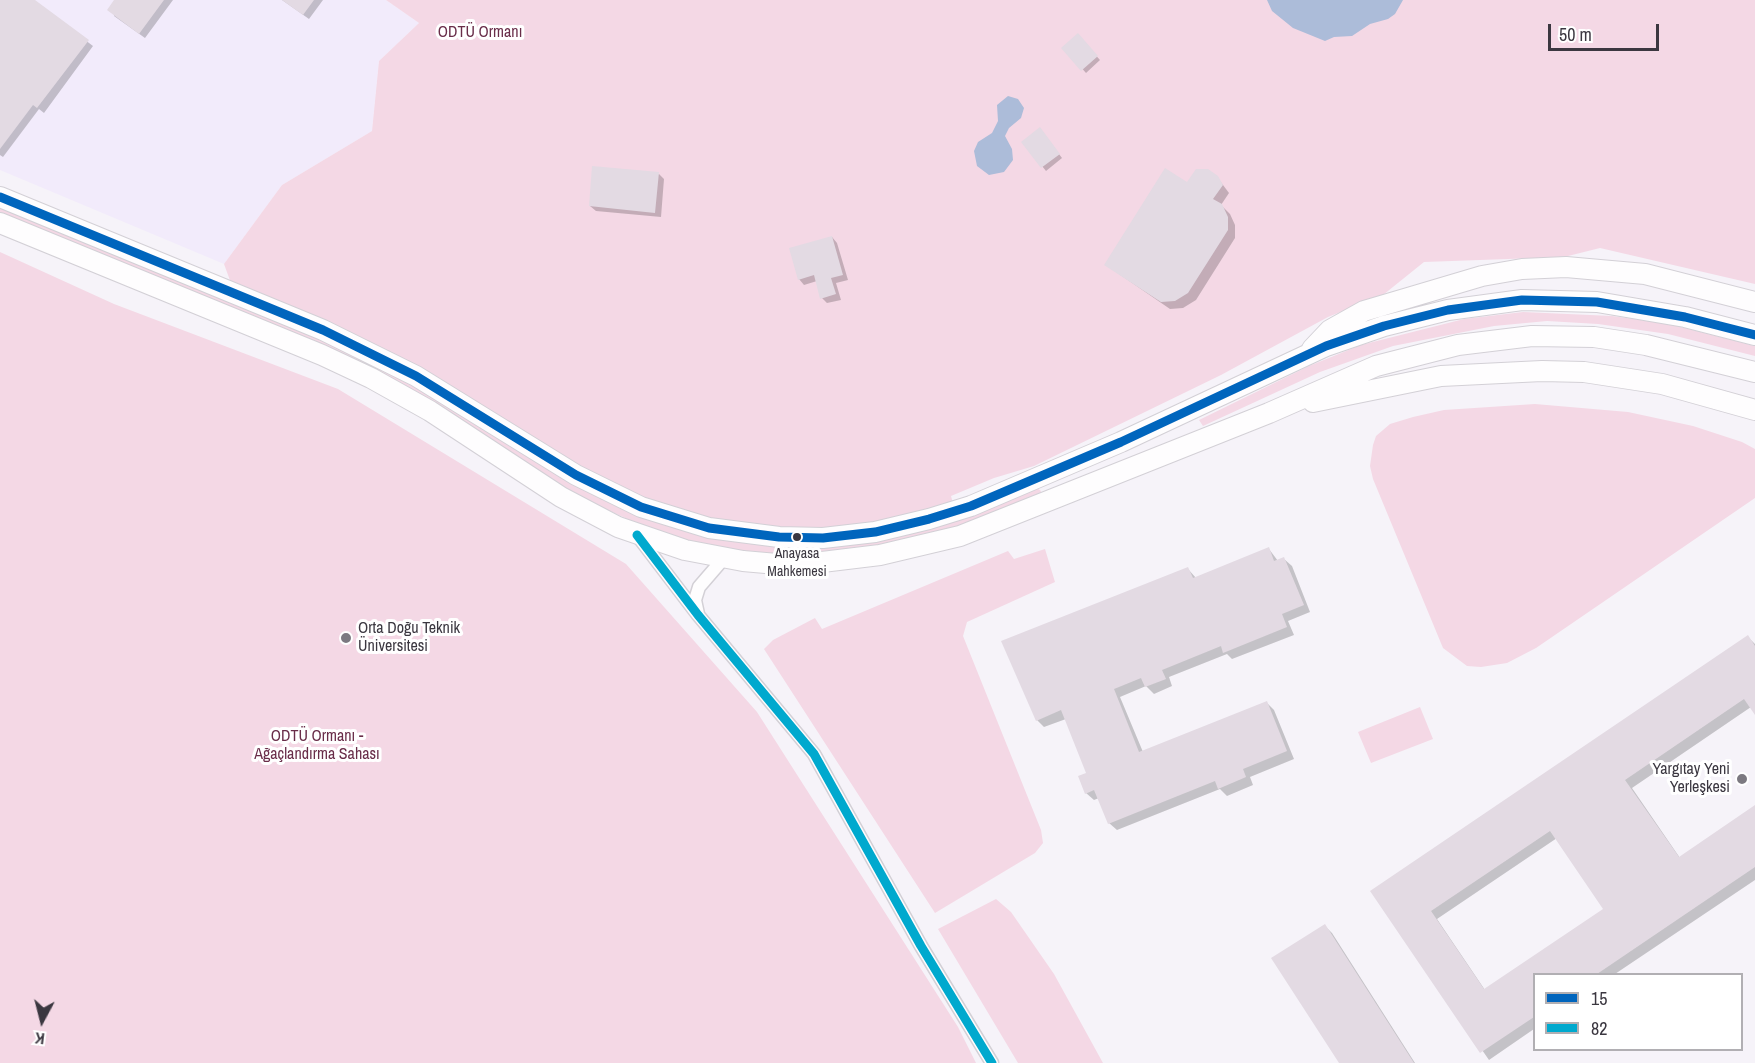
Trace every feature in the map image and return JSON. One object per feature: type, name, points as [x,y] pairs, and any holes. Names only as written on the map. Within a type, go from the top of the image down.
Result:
[{"type":"main road","points":[[0,197],[331,334],[426,382],[603,490],[641,507],[686,522],[737,533],[779,537],[849,536],[929,519],[1041,477],[1308,354],[1414,317],[1483,303],[1522,300],[1597,302],[1685,317],[1755,335]]},
{"type":"main road","points":[[0,223],[348,367],[430,411],[561,497],[637,535],[663,544],[724,558],[786,564],[880,555],[942,542],[1269,413],[1376,366],[1416,354],[1496,339],[1553,336],[1594,338],[1646,345],[1755,372]]},
{"type":"main road","points":[[1308,354],[1330,330],[1364,311],[1472,279],[1522,269],[1566,267],[1645,274],[1755,302]]},
{"type":"main road","points":[[1269,413],[1346,394],[1430,378],[1542,371],[1584,372],[1662,384],[1755,410]]},
{"type":"main road","points":[[1041,477],[1051,500]]},
{"type":"street","points":[[637,535],[698,615],[814,754],[921,946],[992,1063]]},
{"type":"street","points":[[698,615],[695,605],[699,587],[724,558]]},
{"type":"shaded area","points":[[0,0],[386,0],[419,23],[379,61],[372,131],[282,185],[224,264],[0,170]]},
{"type":"green space","name":"ODTÜ Ormanı","points":[[386,0],[1755,0],[1755,284],[1600,248],[1564,257],[1424,262],[1383,295],[1328,317],[1221,375],[1034,466],[994,478],[951,496],[955,511],[849,535],[686,522],[235,294],[224,264],[282,185],[372,131],[379,61],[419,23]]},
{"type":"green space","points":[[0,207],[301,328],[399,376],[588,490],[783,546],[1036,487],[1041,491],[1040,495],[952,529],[851,552],[776,556],[705,547],[649,529],[580,497],[323,346],[0,214]]},
{"type":"green space","name":"ODTÜ Ormanı - Ağaçlandırma Sahası","points":[[0,252],[114,304],[338,389],[626,564],[757,712],[958,1027],[976,1063],[0,1063]]},
{"type":"green space","points":[[1523,312],[1612,316],[1669,324],[1755,346],[1755,356],[1668,334],[1598,324],[1547,321],[1494,326],[1393,346],[1320,372],[1203,426],[1199,420],[1309,366],[1361,345],[1464,319]]},
{"type":"green space","points":[[1535,404],[1628,412],[1693,426],[1742,442],[1755,449],[1755,498],[1536,648],[1507,663],[1481,667],[1467,666],[1443,648],[1373,479],[1370,466],[1373,445],[1376,436],[1390,424],[1413,417],[1444,410]]},
{"type":"green space","points":[[1045,549],[1055,582],[967,622],[963,636],[1041,830],[1043,843],[1035,853],[935,913],[764,649],[773,640],[815,618],[822,629],[1008,551],[1014,559]]},
{"type":"green space","points":[[1420,707],[1433,739],[1371,763],[1358,732]]},
{"type":"green space","points":[[996,899],[1011,912],[1054,974],[1103,1063],[1018,1063],[938,929]]},
{"type":"water","points":[[1267,0],[1403,0],[1395,14],[1388,19],[1370,24],[1352,36],[1334,37],[1325,41],[1293,28],[1272,11]]},
{"type":"water","points":[[1008,96],[1018,99],[1024,108],[1021,118],[1009,128],[1005,136],[1012,149],[1013,160],[1004,172],[989,175],[977,166],[974,151],[978,142],[992,133],[998,121],[997,105]]},
{"type":"building","points":[[0,0],[35,0],[89,40],[37,108],[33,105],[0,149]]},
{"type":"building","points":[[114,0],[164,0],[139,34],[107,10]]},
{"type":"building","points":[[282,0],[314,0],[303,15]]},
{"type":"building","points":[[1078,33],[1098,56],[1081,71],[1061,48]]},
{"type":"building","points":[[1040,127],[1060,154],[1041,168],[1021,142]]},
{"type":"building","points":[[592,166],[659,172],[655,213],[589,206]]},
{"type":"building","points":[[1165,168],[1187,182],[1196,169],[1208,169],[1218,176],[1223,185],[1213,199],[1222,204],[1228,217],[1228,230],[1188,293],[1175,301],[1161,302],[1104,265]]},
{"type":"building","points":[[832,236],[843,275],[831,278],[836,294],[820,299],[814,275],[798,280],[789,248]]},
{"type":"building","points":[[1269,547],[1274,561],[1284,557],[1304,605],[1282,614],[1287,627],[1223,653],[1221,646],[1162,670],[1166,679],[1145,687],[1141,678],[1114,689],[1139,752],[1267,701],[1287,751],[1243,769],[1246,777],[1218,789],[1215,781],[1108,824],[1094,790],[1085,794],[1078,776],[1086,773],[1061,710],[1036,721],[1001,641],[1188,567],[1193,578]]},
{"type":"building","points":[[1748,635],[1755,646],[1755,715],[1744,699],[1625,780],[1679,857],[1755,805],[1755,867],[1598,973],[1533,973],[1533,1018],[1480,1053],[1370,891]],"holes":[[[1550,831],[1603,909],[1484,989],[1431,911]]]},
{"type":"building","points":[[1325,924],[1414,1063],[1339,1063],[1271,958]]},
{"type":"transit line","name":"15","points":[[0,197],[323,330],[416,376],[576,475],[641,507],[709,528],[779,537],[823,538],[875,532],[971,506],[1121,442],[1326,346],[1384,326],[1448,310],[1522,300],[1597,302],[1685,317],[1755,335]]},
{"type":"transit line","name":"82","points":[[637,535],[698,615],[814,754],[921,946],[992,1063]]},
{"type":"place","name":"Anayasa Mahkemesi","points":[[797,537]]},
{"type":"place","name":"Orta Doğu Teknik Üniversitesi","points":[[346,638]]},
{"type":"place","name":"Yargıtay Yeni Yerleşkesi","points":[[1742,779]]}]
